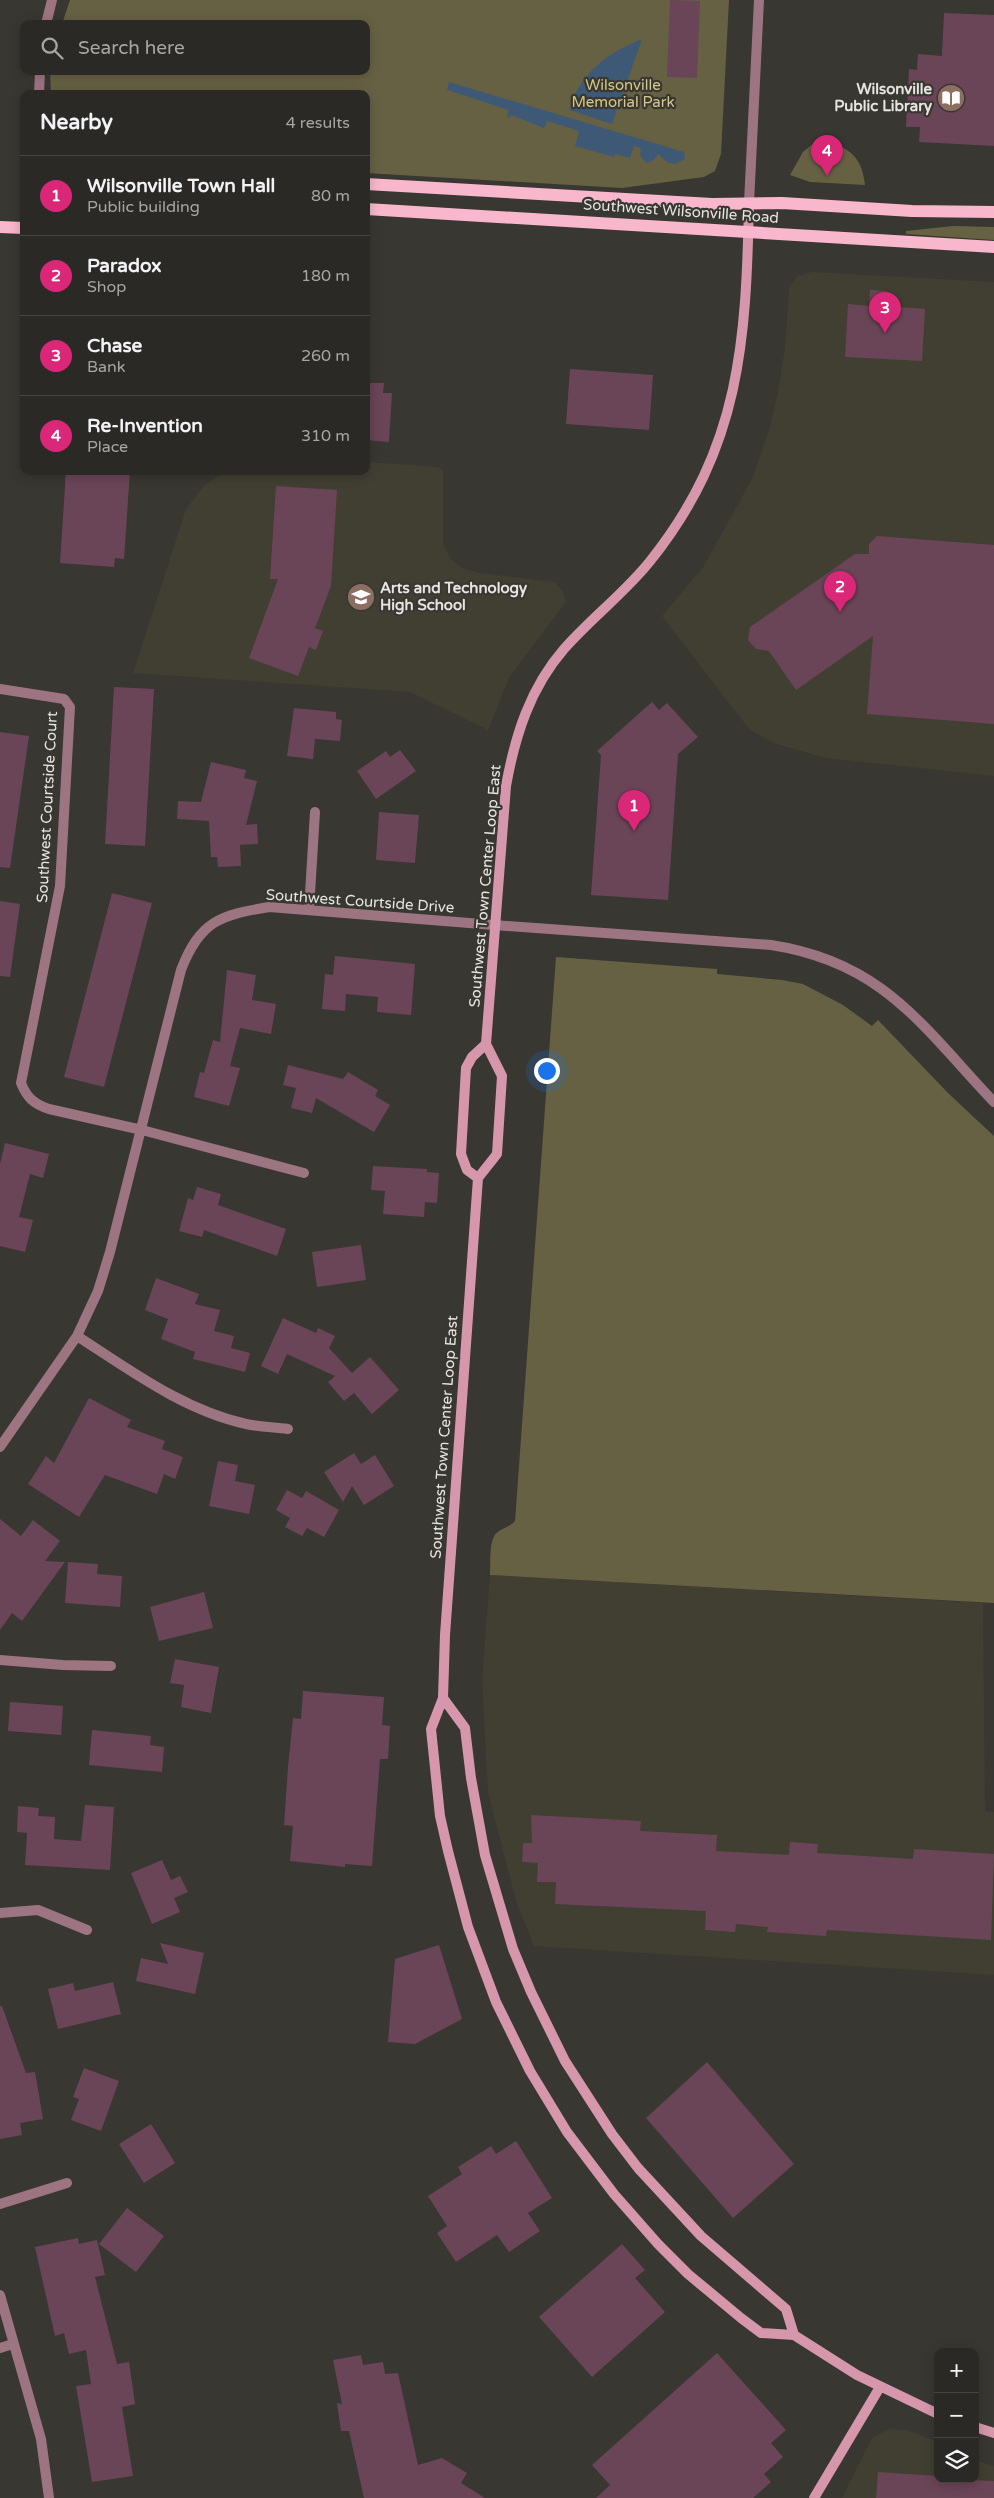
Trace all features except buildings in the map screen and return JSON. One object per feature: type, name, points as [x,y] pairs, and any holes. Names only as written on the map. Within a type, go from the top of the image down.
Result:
[{"type":"main road","name":"Southwest Wilsonville Road","points":[[370,184],[712,204],[782,203],[912,211],[994,212]]},
{"type":"main road","name":"Southwest Town Center Loop East","points":[[486,1044],[506,786],[519,731],[534,696],[551,665],[565,648],[651,560],[673,530],[701,482],[722,435],[740,353],[747,294],[749,203]]},
{"type":"main road","name":"Southwest Wilsonville Road","points":[[370,208],[994,247]]},
{"type":"main road","points":[[0,227],[20,228]]},
{"type":"main road","points":[[486,1044],[502,1076],[497,1154],[478,1178],[467,1170],[461,1149],[466,1068],[472,1057],[486,1044]]},
{"type":"main road","name":"Southwest Town Center Loop East","points":[[478,1178],[445,1635],[443,1698],[430,1729],[440,1816],[459,1897],[482,1966],[530,2071],[586,2158],[633,2217],[670,2256],[712,2294],[761,2333],[794,2335]]},
{"type":"main road","points":[[443,1698],[465,1728],[471,1778],[485,1855],[513,1949],[531,1992],[565,2061],[612,2134],[638,2168],[701,2236],[786,2309],[794,2335],[815,2350],[880,2387],[934,2412]]},
{"type":"main road","points":[[814,2498],[880,2387]]},
{"type":"main road","points":[[979,2428],[994,2433]]},
{"type":"street","points":[[47,20],[52,0]]},
{"type":"street","points":[[749,203],[760,0]]},
{"type":"street","points":[[39,90],[40,75]]},
{"type":"street","name":"Southwest Courtside Court","points":[[0,689],[64,699],[70,707],[60,886],[21,1083],[26,1095],[35,1104],[49,1109],[142,1130],[304,1173]]},
{"type":"street","points":[[309,910],[315,812]]},
{"type":"street","name":"Southwest Courtside Drive","points":[[0,1447],[77,1336],[98,1291],[142,1130],[181,970],[189,949],[202,932],[217,920],[233,913],[269,907],[771,945],[815,954],[854,970],[883,988],[916,1018],[994,1102]]},
{"type":"street","points":[[77,1336],[160,1389],[197,1408],[246,1424],[288,1429]]},
{"type":"street","points":[[0,1660],[62,1665],[111,1666]]},
{"type":"street","points":[[0,1913],[38,1910],[87,1930]]},
{"type":"street","points":[[0,2204],[67,2183]]},
{"type":"street","points":[[0,2295],[41,2439],[49,2498]]},
{"type":"street","points":[[0,2348],[13,2344]]},
{"type":"shaded area","points":[[812,272],[994,282],[994,776],[826,758],[773,743],[749,729],[662,616],[704,566],[753,477],[770,427],[778,391],[785,348],[789,288],[797,276]]},
{"type":"shaded area","name":"Arts and Technology High School","points":[[370,462],[438,467],[443,470],[443,545],[451,559],[462,568],[480,573],[554,582],[563,591],[566,602],[510,676],[488,730],[410,692],[133,673],[186,509],[204,486],[219,475],[370,475]]},
{"type":"shaded area","points":[[490,1575],[983,1603],[985,1811],[994,1812],[994,1975],[534,1946],[517,1904],[488,1793],[482,1680]]},
{"type":"shaded area","points":[[889,2429],[907,2430],[934,2440],[934,2483],[979,2483],[979,2461],[994,2466],[994,2498],[842,2498],[872,2438]]},
{"type":"green space","name":"Wilsonville Memorial Park","points":[[70,0],[729,0],[721,154],[715,171],[704,177],[622,188],[370,173],[370,90],[51,90],[50,75],[370,75],[370,20],[63,20]]},
{"type":"green space","points":[[815,142],[835,145],[850,152],[860,165],[865,185],[810,182],[790,175],[803,152]]},
{"type":"green space","points":[[953,226],[994,227],[994,240],[906,234],[906,231]]},
{"type":"green space","points":[[556,957],[717,969],[717,974],[782,980],[803,984],[843,1005],[872,1026],[878,1020],[949,1094],[994,1136],[994,1603],[490,1575],[491,1552],[495,1535],[515,1521]]},
{"type":"water","points":[[642,39],[612,124],[569,110],[580,85],[596,66],[617,51]]},
{"type":"water","points":[[449,82],[684,152],[685,159],[675,164],[667,162],[658,154],[654,160],[646,163],[640,155],[641,148],[634,146],[630,158],[615,154],[614,157],[575,146],[579,131],[547,121],[544,128],[511,115],[510,118],[507,117],[509,110],[447,90]]},
{"type":"place","name":"Wilsonville Public Library","points":[[951,98]]},
{"type":"place","name":"Re-Invention","points":[[827,176]]},
{"type":"place","name":"Chase","points":[[885,333]]},
{"type":"place","name":"Arts and Technology High School","points":[[361,597]]},
{"type":"place","name":"Paradox","points":[[840,612]]},
{"type":"place","name":"Wilsonville Town Hall","points":[[634,831]]}]
